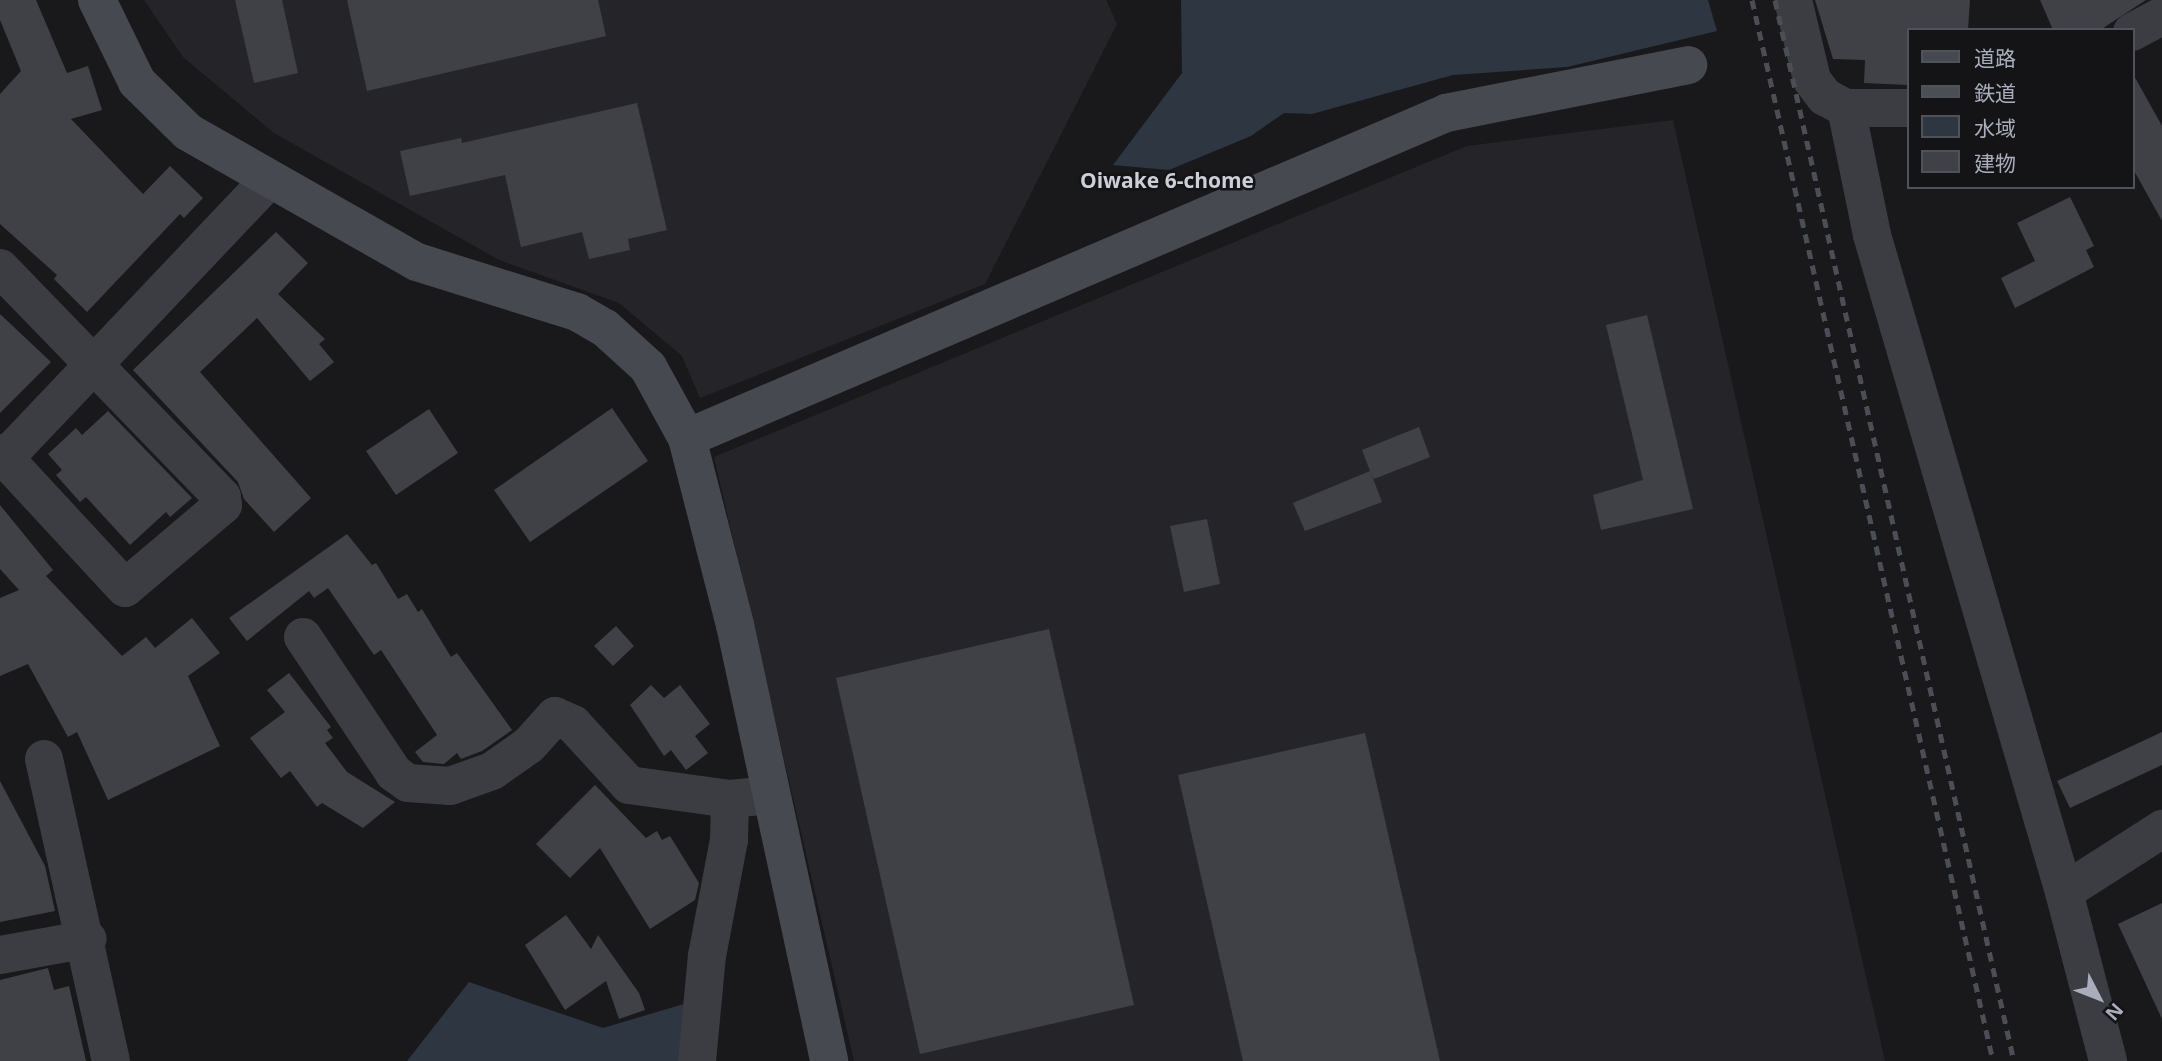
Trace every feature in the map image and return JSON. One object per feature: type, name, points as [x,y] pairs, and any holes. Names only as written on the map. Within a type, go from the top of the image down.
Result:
[{"type":"street","points":[[97,0],[137,82],[188,132],[268,181],[417,262],[577,312],[605,328],[648,367],[687,438],[735,625],[829,1061]]},
{"type":"street","points":[[1793,0],[1812,80],[1825,97],[1846,108],[1906,107]]},
{"type":"street","points":[[2134,31],[2162,16]]},
{"type":"street","points":[[687,438],[1447,113],[1688,65]]},
{"type":"street","points":[[1846,108],[1872,235],[2064,892],[2108,1061]]},
{"type":"street","points":[[0,268],[95,362],[222,496],[223,505],[125,588],[2,456],[95,362],[268,181]]},
{"type":"street","points":[[303,637],[394,773],[408,783],[450,786],[492,772],[529,745],[555,716],[573,724],[629,785],[730,799],[770,795]]},
{"type":"street","points":[[44,759],[88,939],[111,1061]]},
{"type":"street","points":[[697,1061],[730,799]]},
{"type":"street","points":[[2064,892],[2162,829]]},
{"type":"street","points":[[0,955],[88,939]]},
{"type":"shaded area","points":[[144,0],[1106,0],[1117,24],[985,284],[700,398],[682,356],[619,303],[499,260],[274,133],[183,57]]},
{"type":"shaded area","points":[[1673,120],[1885,1061],[854,1061],[714,457],[1467,146]]},
{"type":"water","points":[[1181,0],[1708,0],[1717,31],[1567,67],[1453,75],[1312,114],[1284,113],[1251,136],[1169,170],[1113,165],[1182,73]]},
{"type":"water","points":[[469,982],[603,1028],[687,1003],[684,1061],[407,1061]]},
{"type":"building","points":[[0,0],[36,0],[67,73],[88,66],[102,110],[71,119],[143,194],[170,166],[203,198],[184,218],[180,214],[87,312],[54,279],[57,275],[0,224],[0,94],[21,71],[0,20]]},
{"type":"building","points":[[235,0],[282,0],[298,73],[254,83]]},
{"type":"building","points":[[347,0],[598,0],[606,36],[367,91]]},
{"type":"building","points":[[1815,0],[1970,0],[1968,28],[1906,28],[1906,85],[1864,83],[1865,60],[1833,59]]},
{"type":"building","points":[[2040,0],[2146,0],[2103,28],[2052,28]]},
{"type":"building","points":[[2134,76],[2162,126],[2162,221],[2134,171]]},
{"type":"building","points":[[637,103],[667,230],[628,239],[630,250],[589,259],[582,232],[521,247],[505,175],[410,196],[400,151],[461,138],[462,143]]},
{"type":"building","points":[[2070,197],[2094,246],[2086,250],[2094,267],[2015,308],[2001,278],[2035,261],[2017,223]]},
{"type":"building","points":[[276,232],[308,263],[278,294],[325,339],[319,344],[334,362],[310,381],[257,318],[200,372],[311,498],[274,532],[244,499],[238,482],[133,370]]},
{"type":"building","points":[[0,314],[51,362],[0,413]]},
{"type":"building","points":[[1647,315],[1693,509],[1601,530],[1593,495],[1643,480],[1606,325]]},
{"type":"building","points":[[612,408],[648,461],[530,542],[494,490]]},
{"type":"building","points":[[429,409],[458,453],[396,495],[366,451]]},
{"type":"building","points":[[108,411],[192,498],[170,517],[166,512],[130,545],[86,497],[80,502],[56,475],[62,470],[48,454],[76,428],[82,435]]},
{"type":"building","points":[[1419,427],[1430,457],[1374,479],[1371,473],[1382,502],[1305,531],[1293,503],[1370,471],[1362,450]]},
{"type":"building","points":[[0,505],[53,570],[46,576],[122,656],[146,637],[155,648],[192,618],[220,653],[188,676],[220,746],[108,800],[77,732],[68,737],[28,664],[0,676],[0,598],[19,590],[0,569]]},
{"type":"building","points":[[1207,519],[1220,584],[1184,592],[1170,526]]},
{"type":"building","points":[[347,534],[372,565],[376,563],[398,599],[407,594],[418,612],[422,609],[451,657],[457,653],[512,730],[482,751],[461,759],[457,753],[444,764],[423,762],[415,752],[437,735],[381,650],[374,655],[328,588],[314,598],[309,591],[247,641],[229,618]]},
{"type":"building","points":[[616,626],[634,646],[613,666],[594,646]]},
{"type":"building","points":[[1049,629],[1134,1005],[920,1054],[836,678]]},
{"type":"building","points":[[289,673],[331,727],[327,730],[333,738],[325,743],[347,772],[395,802],[363,828],[322,803],[317,807],[290,771],[281,778],[250,738],[285,712],[267,690]]},
{"type":"building","points":[[651,685],[664,698],[680,685],[710,724],[695,736],[708,753],[686,770],[671,750],[664,756],[630,705]]},
{"type":"building","points":[[2162,732],[2162,765],[2070,808],[2057,781]]},
{"type":"building","points":[[1365,733],[1440,1061],[1243,1061],[1178,775]]},
{"type":"building","points":[[0,781],[45,866],[55,911],[0,922]]},
{"type":"building","points":[[595,785],[646,838],[657,831],[662,840],[670,836],[699,883],[695,900],[650,929],[600,848],[570,878],[536,844]]},
{"type":"building","points":[[2162,903],[2162,1019],[2118,924]]},
{"type":"building","points":[[566,915],[591,949],[598,935],[639,993],[645,1010],[619,1019],[606,981],[565,1010],[525,945]]},
{"type":"building","points":[[48,968],[54,990],[69,986],[86,1061],[0,1061],[0,980]]},
{"type":"railway","points":[[1752,0],[1993,1061]]},
{"type":"railway","points":[[1775,0],[2014,1061]]},
{"type":"district","name":"Oiwake 6-chome","points":[[1167,180]]}]
